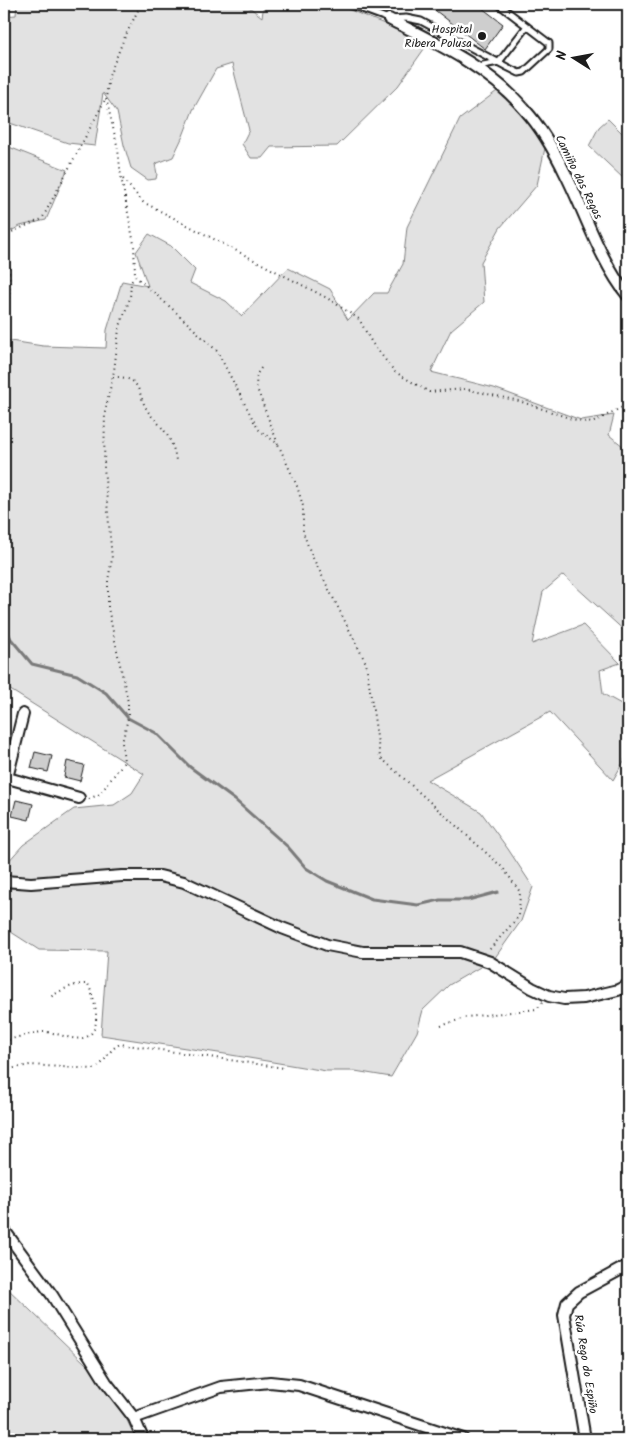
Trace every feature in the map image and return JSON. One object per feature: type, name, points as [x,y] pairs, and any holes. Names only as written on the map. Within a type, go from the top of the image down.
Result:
[{"type":"street","name":"Camiño das Regas","points":[[389,19],[451,50],[480,68],[526,110],[548,140],[567,176],[592,233],[628,296]]},
{"type":"street","points":[[24,714],[5,778],[80,798]]},
{"type":"street","points":[[4,881],[31,883],[122,876],[160,876],[184,882],[282,928],[327,945],[363,952],[460,952],[490,962],[549,996],[564,999],[584,998],[618,990],[628,984]]},
{"type":"street","points":[[4,1230],[52,1295],[106,1382],[134,1418],[143,1439]]},
{"type":"street","name":"Rúa Rego do Espiño","points":[[585,1439],[564,1315],[567,1303],[579,1292],[627,1266]]},
{"type":"street","points":[[134,1418],[220,1387],[270,1382],[299,1385],[463,1439]]},
{"type":"lane","points":[[348,4],[389,19],[406,18],[421,21],[458,42],[519,72],[524,72],[549,49],[550,43],[498,4]]},
{"type":"lane","points":[[480,68],[499,62],[526,26]]},
{"type":"path","points":[[4,343],[10,288],[8,234],[42,219],[106,98],[109,76],[141,4]]},
{"type":"path","points":[[80,798],[87,800],[100,794],[124,762],[122,743],[128,718],[128,702],[108,608],[108,580],[112,558],[104,467],[105,412],[113,377],[119,329],[130,298],[131,282],[135,276],[134,244],[121,177],[118,149],[106,98]]},
{"type":"path","points":[[121,177],[143,202],[327,298],[359,319],[372,343],[395,372],[429,392],[465,389],[519,401],[572,419],[592,423],[628,404]]},
{"type":"path","points":[[135,276],[216,351],[258,429],[278,444]]},
{"type":"path","points":[[261,368],[256,386],[278,444],[297,486],[303,506],[303,532],[311,554],[366,663],[380,757],[502,868],[520,892],[519,916],[481,959]]},
{"type":"path","points":[[113,377],[133,382],[141,395],[144,406],[165,431],[175,453],[176,461]]},
{"type":"path","points":[[4,1042],[44,1032],[84,1038],[92,1033],[97,1025],[92,993],[88,984],[79,984],[50,998]]},
{"type":"path","points":[[441,1026],[467,1017],[537,1009],[549,996]]},
{"type":"path","points":[[4,1070],[30,1066],[94,1070],[101,1066],[111,1049],[120,1044],[284,1068]]},
{"type":"shaded area","points":[[17,4],[245,4],[262,17],[264,4],[338,4],[429,42],[398,86],[337,146],[271,147],[262,158],[251,158],[242,144],[249,130],[232,64],[216,69],[193,110],[173,157],[155,164],[156,179],[148,180],[131,168],[117,112],[103,93],[95,146],[68,143],[4,121],[4,16],[16,15]]},
{"type":"shaded area","points":[[501,88],[530,119],[545,148],[537,185],[500,228],[481,262],[484,302],[451,330],[431,372],[494,388],[581,420],[614,415],[609,435],[628,450],[628,634],[563,575],[543,592],[532,644],[583,625],[620,663],[600,670],[603,694],[623,705],[628,721],[628,754],[613,780],[550,712],[427,780],[481,812],[533,887],[521,921],[494,959],[449,985],[423,1010],[417,1032],[391,1077],[355,1071],[326,1071],[101,1035],[107,951],[39,950],[11,932],[4,924],[6,864],[23,845],[74,809],[114,805],[132,793],[144,774],[4,686],[4,340],[43,346],[106,348],[107,330],[122,281],[148,286],[136,252],[149,234],[171,246],[195,270],[190,283],[226,301],[242,316],[288,268],[330,289],[348,320],[374,293],[387,293],[403,264],[407,227],[460,119]]},
{"type":"shaded area","points":[[608,119],[628,139],[628,175],[624,179],[589,146],[599,127]]},
{"type":"shaded area","points":[[4,145],[67,170],[46,220],[20,226],[4,235]]},
{"type":"shaded area","points":[[4,1285],[112,1389],[136,1439],[4,1439]]},
{"type":"building","name":"Hospital Ribera Polusa","points":[[427,4],[477,4],[503,24],[485,49]]},
{"type":"building","points":[[35,752],[52,756],[48,772],[31,768]]},
{"type":"building","points":[[67,761],[84,765],[80,781],[64,777]]},
{"type":"building","points":[[16,800],[33,804],[29,820],[12,816]]},
{"type":"waterway","points":[[4,623],[11,639],[32,664],[77,675],[106,693],[128,718],[156,733],[190,767],[235,800],[288,847],[306,868],[327,881],[372,899],[418,905],[440,900],[468,900],[498,892]]},
{"type":"place","name":"Hospital Ribera Polusa","points":[[482,36]]}]
